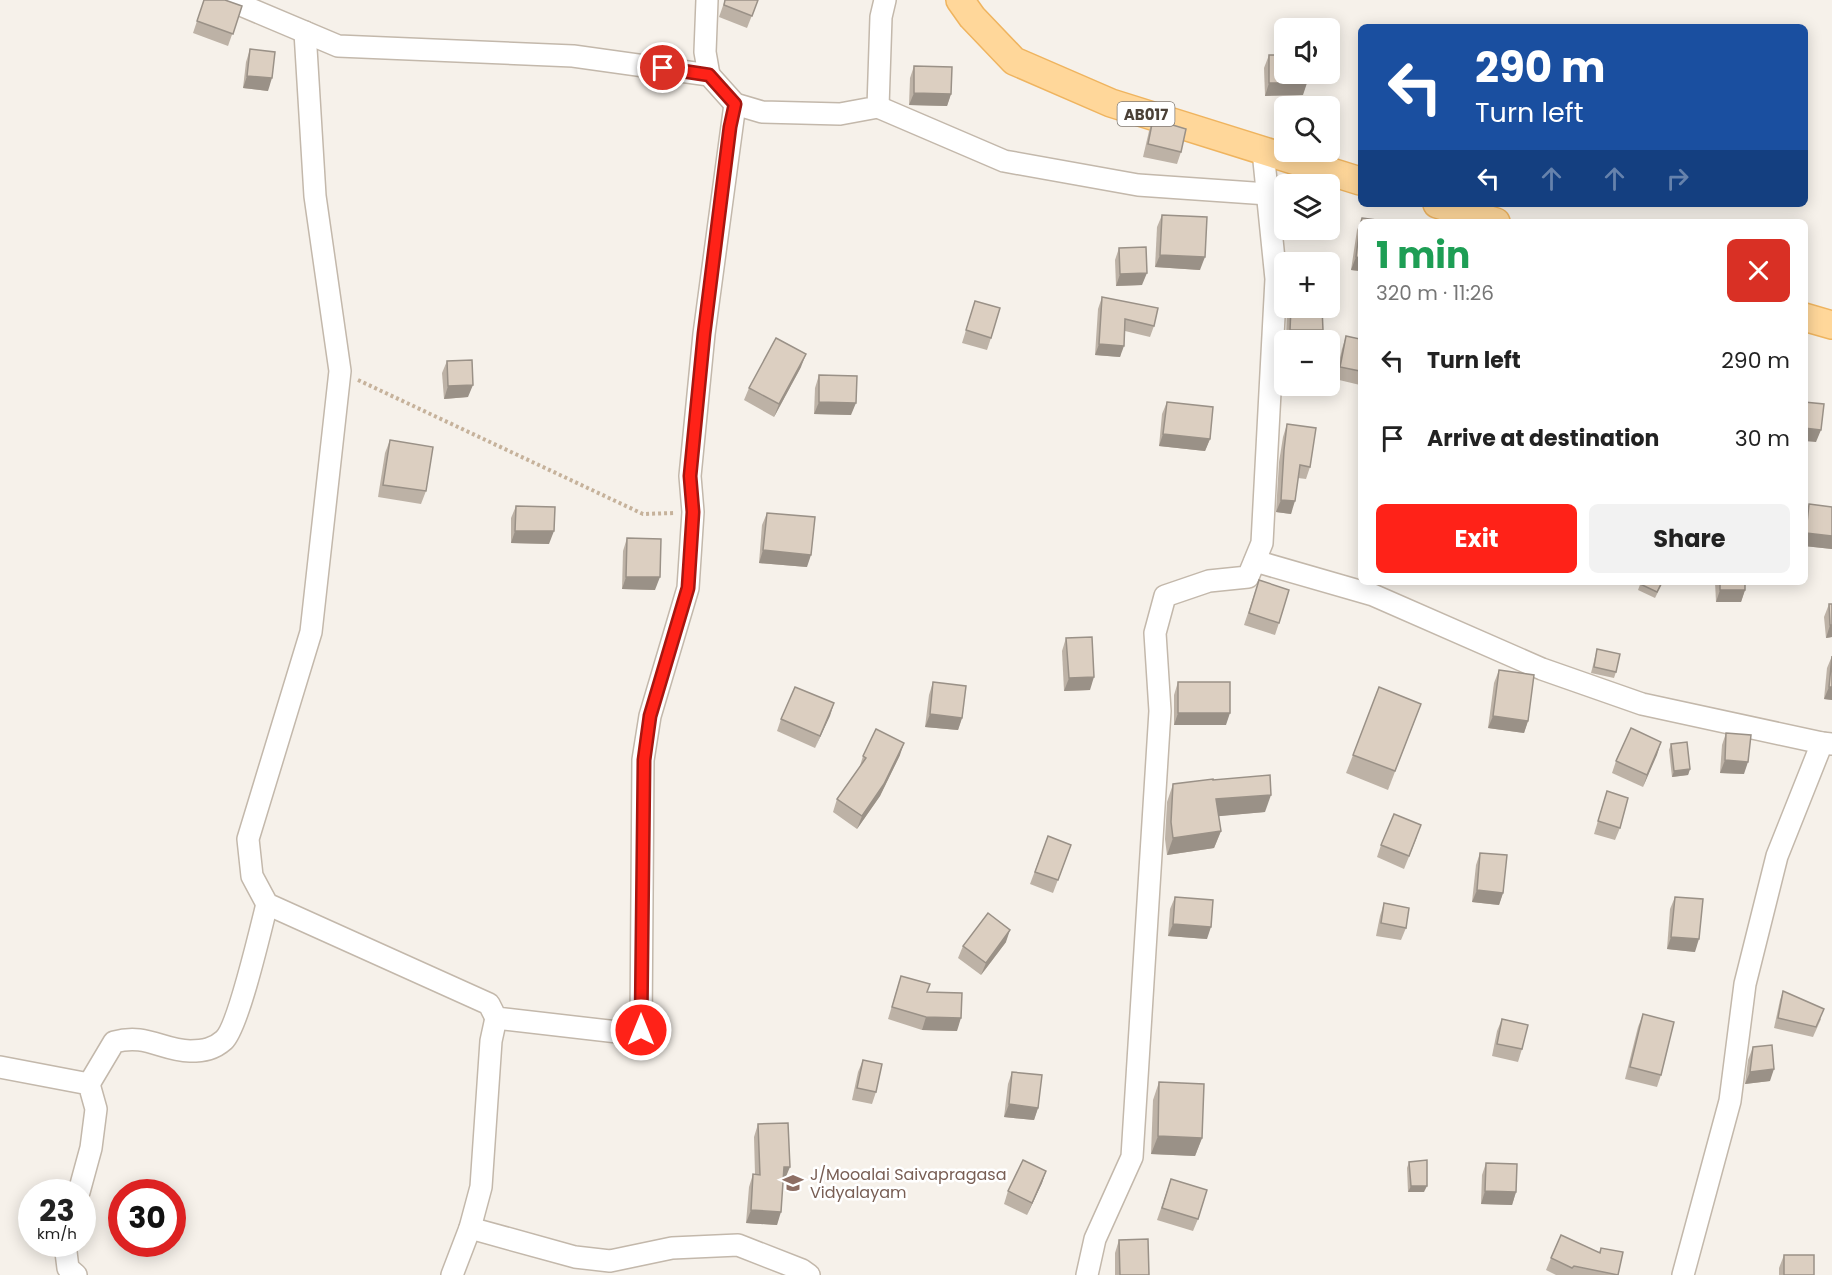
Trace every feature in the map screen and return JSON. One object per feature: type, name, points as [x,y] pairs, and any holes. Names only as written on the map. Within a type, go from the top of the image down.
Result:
[{"type":"main road","name":"AB017","points":[[960,0],[972,17],[1014,61],[1110,103],[1358,179]]},
{"type":"main road","points":[[1447,207],[1486,219]]},
{"type":"main road","points":[[1808,318],[1832,325]]},
{"type":"street","points":[[229,0],[338,46],[573,56],[709,75]]},
{"type":"street","points":[[707,0],[705,52],[709,75],[735,104],[762,112],[840,114],[878,107],[1004,161],[1138,185],[1268,194]]},
{"type":"street","points":[[878,107],[881,17],[885,0]]},
{"type":"street","points":[[305,32],[315,196],[340,371],[311,633],[248,839],[252,876],[267,904],[489,1004],[496,1018],[491,1041],[481,1187],[470,1228],[452,1275]]},
{"type":"street","points":[[496,1018],[635,1034],[641,1030],[644,760],[650,716],[688,588],[693,512],[690,476],[704,334],[730,127],[735,104]]},
{"type":"street","points":[[1088,1275],[1095,1239],[1132,1157],[1160,711],[1155,633],[1165,596],[1209,581],[1248,577],[1262,543],[1276,279],[1263,151]]},
{"type":"street","points":[[1255,561],[1374,595],[1542,669],[1642,704],[1827,743],[1777,856],[1745,984],[1730,1101],[1683,1275]]},
{"type":"street","points":[[83,1179],[91,1148],[96,1109],[89,1084],[114,1042],[128,1038],[143,1039],[188,1051],[210,1050],[226,1039],[236,1018],[267,904]]},
{"type":"street","points":[[0,1067],[89,1084]]},
{"type":"street","points":[[470,1228],[575,1257],[610,1261],[672,1248],[738,1245],[802,1270],[809,1275]]},
{"type":"street","points":[[67,1257],[68,1268],[76,1275]]},
{"type":"path","points":[[340,371],[643,514],[693,512]]},
{"type":"building","points":[[204,0],[225,0],[242,6],[233,34],[197,21]]},
{"type":"building","points":[[725,0],[758,0],[752,16],[724,5]]},
{"type":"building","points":[[250,49],[275,52],[272,78],[247,76]]},
{"type":"building","points":[[1269,55],[1274,55],[1274,83],[1269,83]]},
{"type":"building","points":[[914,66],[952,67],[951,94],[914,93]]},
{"type":"building","points":[[1153,119],[1186,129],[1181,152],[1148,144]]},
{"type":"building","points":[[1162,215],[1207,217],[1205,257],[1160,255]]},
{"type":"building","points":[[1146,247],[1147,273],[1120,274],[1119,248]]},
{"type":"building","points":[[1102,297],[1158,308],[1154,326],[1125,319],[1124,346],[1099,344]]},
{"type":"building","points":[[975,301],[1000,308],[991,338],[966,330]]},
{"type":"building","points":[[1291,318],[1322,318],[1323,330],[1290,330]]},
{"type":"building","points":[[1346,336],[1358,339],[1358,371],[1340,367]]},
{"type":"building","points":[[776,338],[806,354],[779,404],[749,388]]},
{"type":"building","points":[[472,360],[473,385],[448,386],[447,361]]},
{"type":"building","points":[[819,375],[857,376],[856,403],[819,402]]},
{"type":"building","points":[[1167,402],[1213,407],[1210,439],[1163,434]]},
{"type":"building","points":[[1808,402],[1824,404],[1821,430],[1808,428]]},
{"type":"building","points":[[1287,424],[1316,428],[1310,467],[1300,465],[1295,501],[1281,500]]},
{"type":"building","points":[[390,440],[433,447],[426,491],[383,485]]},
{"type":"building","points":[[1809,504],[1832,507],[1832,536],[1808,533]]},
{"type":"building","points":[[516,506],[555,507],[554,531],[515,531]]},
{"type":"building","points":[[767,513],[815,517],[811,555],[763,550]]},
{"type":"building","points":[[627,538],[661,539],[660,577],[626,577]]},
{"type":"building","points":[[1259,580],[1289,590],[1279,623],[1249,613]]},
{"type":"building","points":[[1642,585],[1660,585],[1657,592]]},
{"type":"building","points":[[1720,585],[1745,585],[1745,590],[1720,590]]},
{"type":"building","points":[[1829,604],[1832,604],[1832,625],[1830,625]]},
{"type":"building","points":[[1092,637],[1094,677],[1069,678],[1066,638]]},
{"type":"building","points":[[1597,649],[1620,654],[1616,672],[1594,667]]},
{"type":"building","points":[[1832,656],[1832,687],[1829,687]]},
{"type":"building","points":[[1499,670],[1534,675],[1528,721],[1493,716]]},
{"type":"building","points":[[933,682],[966,686],[962,718],[930,714]]},
{"type":"building","points":[[1178,682],[1230,682],[1230,713],[1178,713]]},
{"type":"building","points":[[795,687],[834,703],[820,736],[781,719]]},
{"type":"building","points":[[1379,687],[1421,704],[1395,771],[1353,755]]},
{"type":"building","points":[[1631,728],[1661,742],[1647,775],[1616,761]]},
{"type":"building","points":[[876,729],[904,743],[884,784],[862,816],[837,799],[866,758],[863,756]]},
{"type":"building","points":[[1726,733],[1751,735],[1748,762],[1725,760]]},
{"type":"building","points":[[1687,742],[1690,769],[1674,771],[1671,744]]},
{"type":"building","points":[[1270,775],[1271,795],[1216,799],[1221,831],[1173,838],[1171,822],[1173,784]]},
{"type":"building","points":[[1607,791],[1628,798],[1620,828],[1598,821]]},
{"type":"building","points":[[1394,814],[1421,825],[1409,856],[1381,845]]},
{"type":"building","points":[[1048,836],[1071,845],[1058,880],[1035,872]]},
{"type":"building","points":[[1480,853],[1507,855],[1503,893],[1477,890]]},
{"type":"building","points":[[1175,897],[1213,900],[1211,927],[1173,924]]},
{"type":"building","points":[[1675,897],[1703,899],[1699,939],[1671,937]]},
{"type":"building","points":[[1384,903],[1409,908],[1406,928],[1381,923]]},
{"type":"building","points":[[988,913],[1010,930],[986,963],[963,946]]},
{"type":"building","points":[[901,976],[930,984],[927,992],[962,993],[961,1018],[926,1017],[892,1007]]},
{"type":"building","points":[[1783,991],[1824,1009],[1816,1027],[1778,1018]]},
{"type":"building","points":[[1643,1014],[1674,1022],[1661,1075],[1630,1067]]},
{"type":"building","points":[[1502,1019],[1528,1025],[1522,1049],[1497,1044]]},
{"type":"building","points":[[1772,1045],[1774,1069],[1750,1072],[1753,1047]]},
{"type":"building","points":[[863,1060],[882,1064],[876,1092],[857,1088]]},
{"type":"building","points":[[1012,1072],[1042,1075],[1038,1108],[1009,1104]]},
{"type":"building","points":[[1159,1082],[1204,1084],[1202,1138],[1158,1136]]},
{"type":"building","points":[[788,1123],[790,1167],[784,1167],[781,1212],[751,1210],[753,1174],[760,1175],[758,1124]]},
{"type":"building","points":[[1023,1160],[1046,1171],[1032,1203],[1008,1191]]},
{"type":"building","points":[[1427,1160],[1427,1186],[1411,1186],[1409,1162]]},
{"type":"building","points":[[1486,1163],[1517,1164],[1516,1192],[1485,1191]]},
{"type":"building","points":[[1171,1179],[1207,1190],[1198,1219],[1162,1208]]},
{"type":"building","points":[[1561,1235],[1600,1253],[1601,1248],[1623,1252],[1618,1275],[1574,1266],[1572,1268],[1551,1258]]},
{"type":"building","points":[[1148,1239],[1149,1275],[1120,1275],[1119,1240]]},
{"type":"building","points":[[1784,1255],[1814,1255],[1814,1275],[1784,1275]]},
{"type":"place","name":"J/Mooalai Saivapragasa Vidyalayam","points":[[793,1183]]},
{"type":"route","points":[[641,1030],[644,760],[650,716],[688,588],[693,512],[690,476],[704,334],[730,127],[735,104],[709,75],[663,68]]}]
